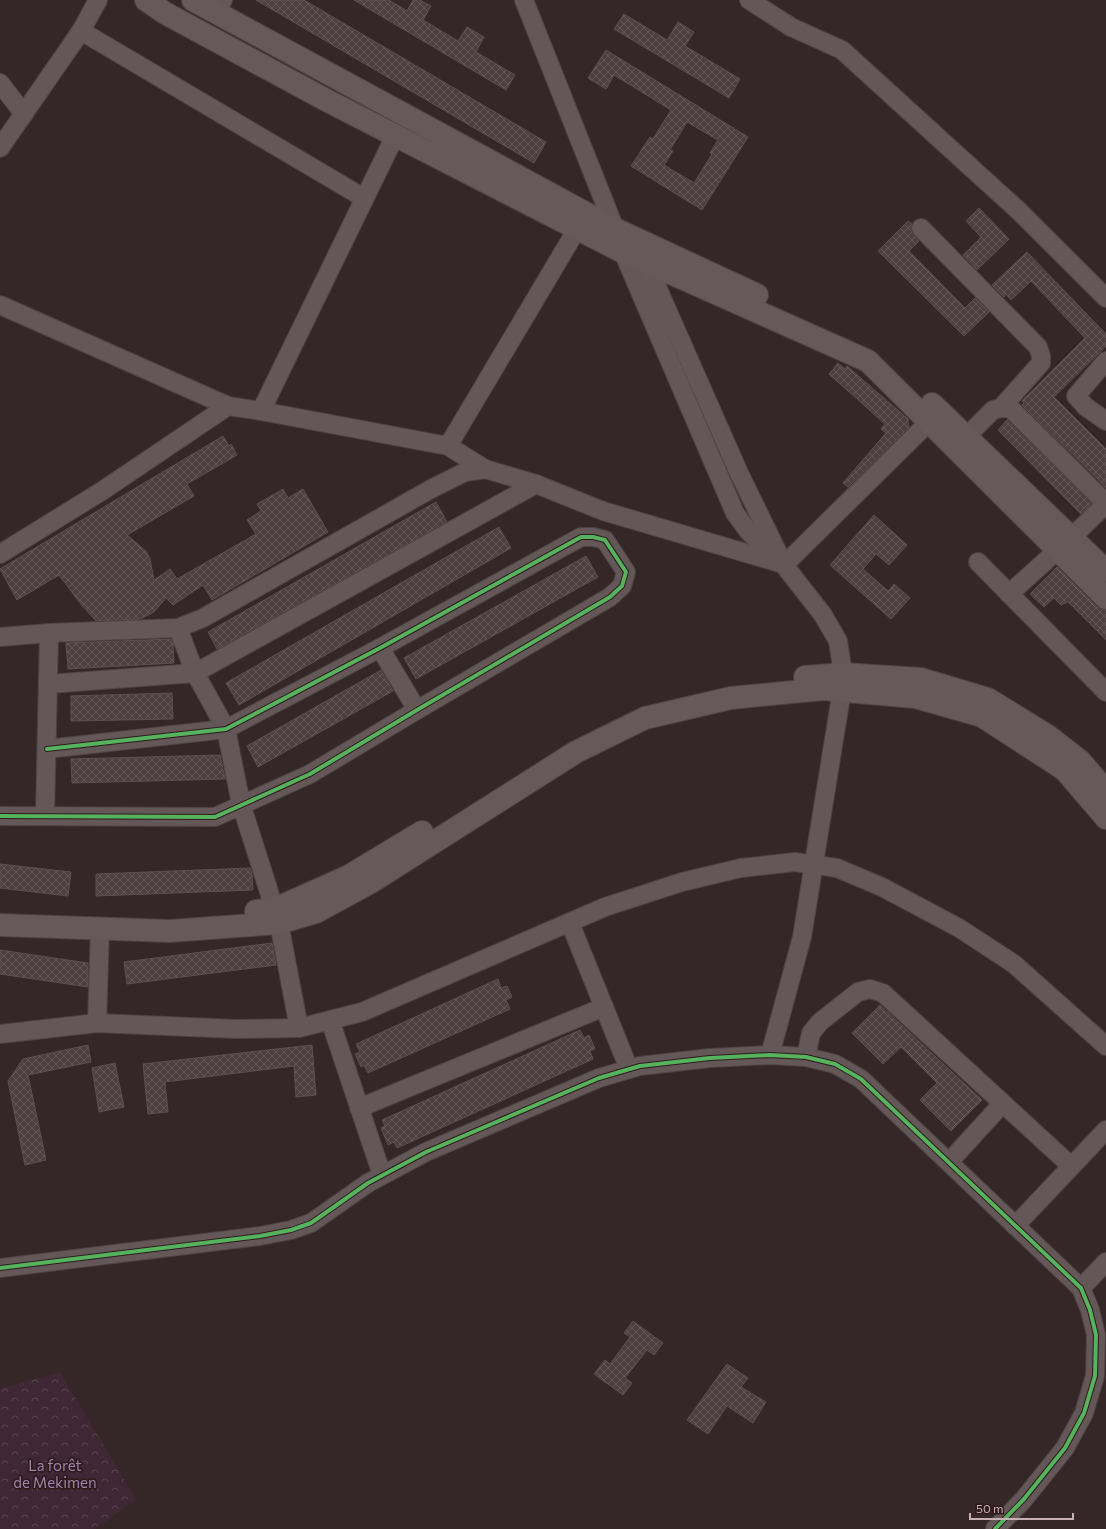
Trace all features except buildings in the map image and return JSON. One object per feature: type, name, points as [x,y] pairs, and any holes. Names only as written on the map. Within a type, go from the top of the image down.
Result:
[{"type":"main road","points":[[146,0],[165,13],[328,101],[577,229],[623,252],[868,361],[929,422],[1065,544],[1106,571]]},
{"type":"main road","points":[[193,0],[219,7],[615,229],[876,351],[966,437],[1065,544],[1106,598]]},
{"type":"main road","points":[[0,925],[170,931],[277,916],[349,876],[574,740],[643,705],[726,685],[921,680],[988,700],[1048,736],[1080,761],[1106,791]]},
{"type":"main road","points":[[842,682],[915,697],[982,716],[1065,770],[1106,818]]},
{"type":"main road","points":[[0,914],[95,920],[215,915],[277,916]]},
{"type":"street","points":[[0,148],[81,31],[98,0]]},
{"type":"street","points":[[524,0],[623,252],[735,513],[749,532],[784,565],[823,615],[838,641],[842,682],[814,864],[802,937],[770,1055]]},
{"type":"street","points":[[749,0],[791,27],[842,50],[1020,212],[1106,298]]},
{"type":"street","points":[[81,31],[364,198]]},
{"type":"street","points":[[0,83],[24,114]]},
{"type":"street","points":[[261,411],[395,136]]},
{"type":"street","points":[[921,228],[1038,347],[1041,356],[1041,363],[1001,408]]},
{"type":"street","points":[[448,446],[577,229]]},
{"type":"street","points":[[615,229],[646,262],[739,473],[784,565]]},
{"type":"street","points":[[0,304],[228,406],[448,446],[485,468],[536,484],[603,511],[784,565]]},
{"type":"street","points":[[1106,361],[1076,396],[1086,406],[1106,421]]},
{"type":"street","points":[[0,554],[102,491],[228,406]]},
{"type":"street","points":[[966,437],[993,410],[1010,408],[1106,504],[1065,544],[1009,594]]},
{"type":"street","points":[[784,565],[929,422]]},
{"type":"street","points":[[0,637],[49,633],[178,628],[203,618],[431,489],[465,472],[485,468]]},
{"type":"street","points":[[48,684],[195,674],[536,484]]},
{"type":"street","points":[[593,537],[603,511]]},
{"type":"street","points":[[0,816],[215,817],[310,774],[610,597],[622,586],[626,572],[605,540],[593,537],[581,537],[380,648],[226,729],[47,749]]},
{"type":"street","points":[[978,562],[1106,692]]},
{"type":"street","points":[[178,628],[195,674],[226,729],[241,804],[277,916],[299,1028]]},
{"type":"street","points":[[45,816],[49,633]]},
{"type":"street","points":[[380,648],[417,710]]},
{"type":"street","points":[[0,1034],[97,1023],[236,1029],[299,1028],[362,1012],[605,908],[682,882],[741,868],[795,862],[837,868],[882,887],[959,928],[1014,964],[1106,1046]]},
{"type":"street","points":[[570,923],[629,1069]]},
{"type":"street","points":[[97,1023],[100,928]]},
{"type":"street","points":[[806,1057],[811,1033],[820,1022],[858,992],[870,989],[883,993],[1071,1166]]},
{"type":"street","points":[[359,1108],[604,1007]]},
{"type":"street","points":[[330,1020],[382,1175]]},
{"type":"street","points":[[0,1268],[260,1236],[290,1230],[311,1223],[354,1192],[382,1175],[426,1152],[599,1078],[640,1066],[710,1058],[770,1055],[806,1057],[835,1064],[861,1079],[1081,1288],[1090,1310],[1096,1335],[1095,1376],[1084,1412],[1065,1448],[1024,1499],[995,1529]]},
{"type":"street","points":[[949,1162],[1002,1104]]},
{"type":"street","points":[[1015,1226],[1106,1130]]},
{"type":"street","points":[[1081,1288],[1106,1262]]},
{"type":"green space","name":"La forêt de Mekimen","points":[[60,1372],[136,1500],[95,1529],[0,1529],[0,1389]]},
{"type":"cycle path","points":[[0,816],[215,817],[310,774],[610,597],[622,586],[626,572],[605,540],[593,537],[581,537],[380,648],[226,729],[47,749]]},
{"type":"cycle path","points":[[0,1268],[260,1236],[291,1230],[311,1223],[368,1183],[426,1152],[599,1078],[640,1066],[710,1058],[770,1055],[806,1057],[835,1064],[861,1079],[1081,1288],[1090,1310],[1096,1335],[1095,1376],[1084,1413],[1065,1448],[1024,1499],[995,1529]]}]
